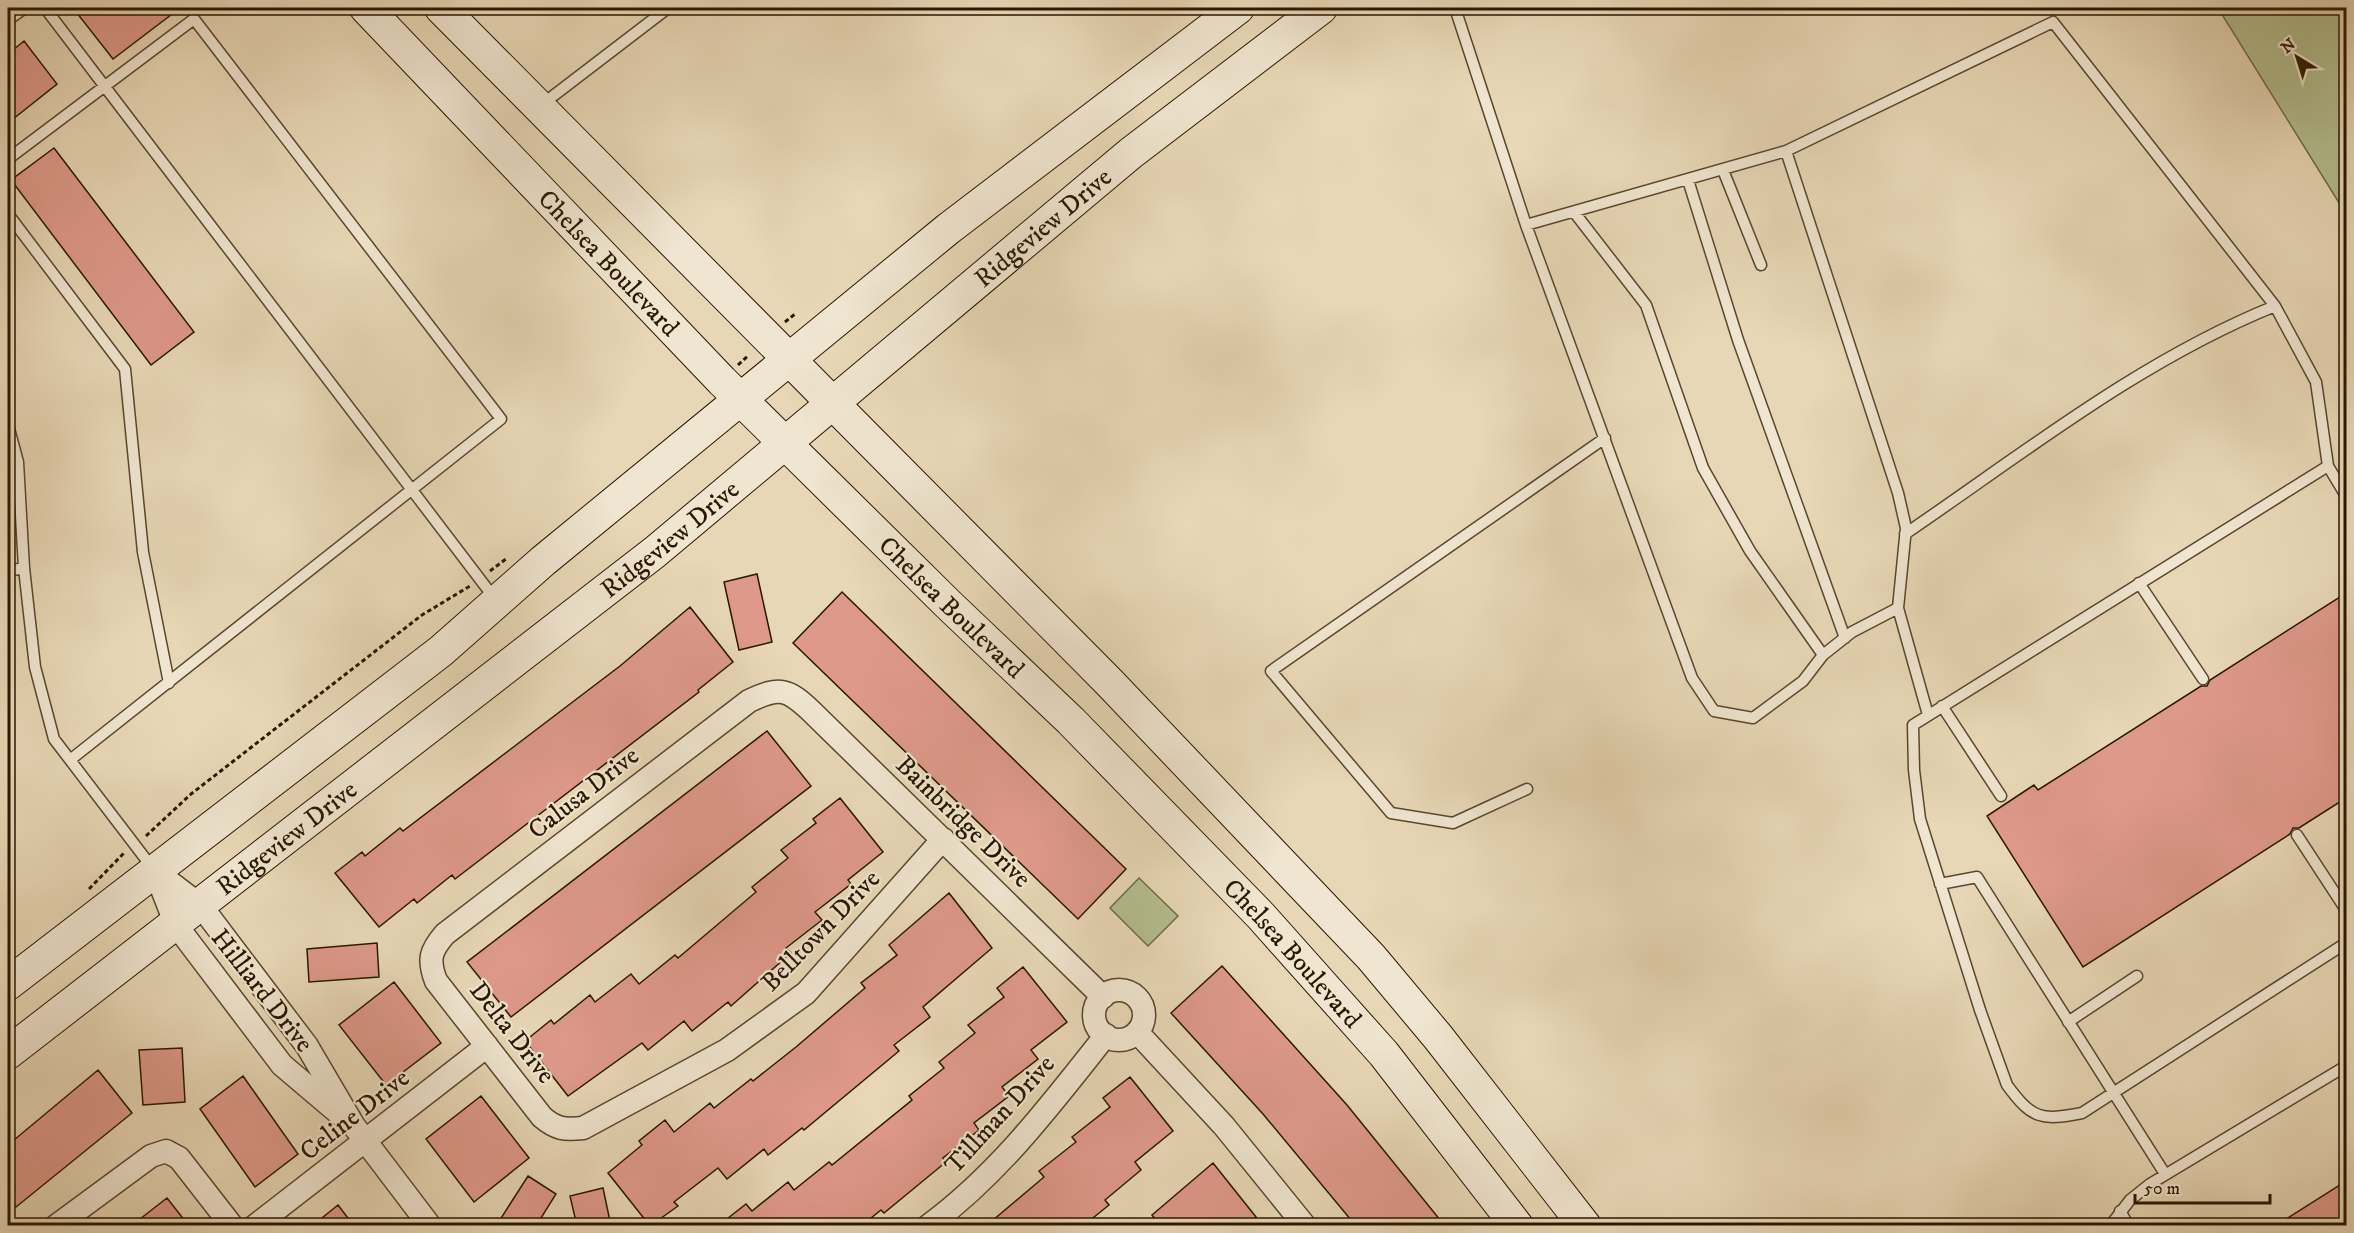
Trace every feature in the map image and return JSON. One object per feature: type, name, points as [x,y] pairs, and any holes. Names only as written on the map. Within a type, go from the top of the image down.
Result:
[{"type":"main road","name":"Chelsea Boulevard","points":[[366,8],[731,390],[1117,767],[1292,949],[1384,1054],[1518,1226]]},
{"type":"main road","name":"Chelsea Boulevard","points":[[441,8],[538,108],[792,359],[1109,682],[1371,957],[1438,1037],[1586,1226]]},
{"type":"main road","name":"Ridgeview Drive","points":[[8,984],[441,651],[488,590],[731,390],[792,359],[948,229],[1238,8]]},
{"type":"main road","name":"Ridgeview Drive","points":[[8,1053],[201,906],[655,552],[1131,153],[1321,8]]},
{"type":"street","name":"Bainbridge Drive","points":[[782,690],[798,698],[1103,997]]},
{"type":"street","name":"Calusa Drive","points":[[430,954],[445,934],[749,700],[766,692],[782,690]]},
{"type":"street","name":"Belltown Drive","points":[[569,1130],[583,1128],[727,1050],[774,1018],[806,993],[943,839]]},
{"type":"street","name":"Hilliard Drive","points":[[155,872],[201,906],[307,1046],[360,1134],[430,1226]]},
{"type":"street","name":"Hilliard Drive","points":[[155,872],[176,925],[282,1065],[360,1134]]},
{"type":"street","name":"Delta Drive","points":[[430,954],[430,966],[436,981],[542,1116],[555,1128],[569,1130]]},
{"type":"street","points":[[1117,990],[1125,991],[1139,999],[1144,1014],[1137,1032],[1126,1039],[1106,1035],[1095,1019],[1098,1003],[1103,997],[1117,990]]},
{"type":"street","points":[[1137,1032],[1224,1126],[1304,1225]]},
{"type":"street","name":"Tillman Drive","points":[[928,1226],[1001,1161],[1031,1128],[1106,1035]]},
{"type":"street","name":"Celine Drive","points":[[255,1226],[360,1134],[487,1046]]},
{"type":"street","points":[[56,1226],[150,1156],[166,1151],[179,1158],[190,1170],[232,1226]]},
{"type":"lane","points":[[8,20],[25,8]]},
{"type":"lane","points":[[45,8],[488,590]]},
{"type":"lane","points":[[538,108],[668,8]]},
{"type":"lane","points":[[1455,8],[1526,225],[1692,678],[1714,711],[1753,718],[1803,681],[1823,655],[1845,638],[1898,608]]},
{"type":"lane","points":[[8,159],[194,19],[501,419],[70,760]]},
{"type":"lane","points":[[1526,225],[1786,151],[2053,22],[2275,306],[2316,382],[2328,466],[2346,496]]},
{"type":"lane","points":[[1786,151],[1898,493],[1905,534],[1898,608],[1928,715]]},
{"type":"lane","points":[[1723,170],[1761,266]]},
{"type":"lane","points":[[1688,180],[1738,340],[1845,638]]},
{"type":"lane","points":[[1574,212],[1646,305],[1703,468],[1750,551],[1823,655]]},
{"type":"lane","points":[[8,214],[125,369],[143,552],[169,683]]},
{"type":"lane","points":[[1905,534],[2124,384],[2228,325],[2275,306]]},
{"type":"lane","points":[[8,432],[18,462],[24,568],[34,667],[54,739],[155,872]]},
{"type":"lane","points":[[1527,789],[1453,823],[1391,813],[1271,671],[1605,438]]},
{"type":"lane","points":[[2328,466],[1913,725],[1914,770],[1920,819],[1997,1060],[2007,1084],[2021,1104],[2033,1113],[2052,1119],[2082,1113],[2346,943]]},
{"type":"lane","points":[[8,571],[24,568]]},
{"type":"lane","points":[[2139,584],[2203,679]]},
{"type":"lane","points":[[1942,706],[2001,796]]},
{"type":"lane","points":[[2297,835],[2346,910]]},
{"type":"lane","points":[[1940,884],[1977,877],[2165,1174]]},
{"type":"lane","points":[[2068,1022],[2137,976]]},
{"type":"lane","points":[[2110,1226],[2120,1211],[2139,1193],[2165,1174],[2346,1066]]},
{"type":"lane","points":[[2120,1211],[2129,1226]]},
{"type":"path","points":[[731,390],[769,336],[795,314]]},
{"type":"path","points":[[83,897],[97,878],[152,832],[190,794],[403,629],[488,590],[509,557]]},
{"type":"green space","points":[[2218,8],[2346,8],[2346,214]]},
{"type":"green space","points":[[1139,878],[1178,916],[1148,946],[1110,908]]},
{"type":"building","points":[[73,8],[180,8],[113,59]]},
{"type":"building","points":[[24,41],[57,84],[8,123],[8,54]]},
{"type":"building","points":[[54,148],[194,332],[151,365],[11,180]]},
{"type":"building","points":[[757,574],[772,642],[739,650],[724,582]]},
{"type":"building","points":[[842,592],[1126,869],[1078,919],[793,643]]},
{"type":"building","points":[[2346,593],[2346,798],[2299,828],[2293,828],[2290,834],[2083,967],[1987,816],[2034,785],[2038,790],[2201,686],[2207,686],[2210,680]]},
{"type":"building","points":[[690,607],[733,662],[698,690],[699,692],[455,879],[452,875],[417,903],[414,899],[379,927],[335,873],[362,852],[365,856],[400,828],[403,831],[620,666]]},
{"type":"building","points":[[767,731],[811,786],[511,1017],[467,962]]},
{"type":"building","points":[[840,798],[883,852],[848,880],[851,884],[815,912],[822,920],[786,948],[791,953],[731,1006],[728,1002],[692,1031],[684,1021],[648,1050],[642,1043],[568,1096],[525,1041],[551,1020],[554,1024],[590,995],[595,1002],[631,974],[639,984],[675,955],[678,958],[756,892],[752,887],[788,858],[781,850],[816,823],[813,819]]},
{"type":"building","points":[[949,893],[992,948],[923,1007],[930,1017],[894,1045],[899,1051],[804,1130],[802,1128],[768,1155],[764,1149],[727,1179],[718,1168],[674,1202],[678,1206],[650,1226],[608,1173],[642,1145],[639,1141],[665,1120],[674,1132],[710,1103],[714,1108],[751,1079],[753,1081],[796,1047],[865,988],[861,983],[897,955],[889,945]]},
{"type":"building","points":[[377,943],[379,977],[309,982],[307,949]]},
{"type":"building","points":[[1222,966],[1347,1105],[1445,1226],[1356,1226],[1263,1114],[1171,1013]]},
{"type":"building","points":[[1023,967],[1067,1022],[1031,1050],[1038,1059],[1002,1087],[1009,1096],[974,1123],[979,1130],[943,1158],[946,1162],[884,1213],[881,1210],[861,1226],[718,1226],[746,1204],[752,1211],[788,1182],[794,1190],[829,1162],[832,1165],[912,1100],[909,1096],[944,1068],[939,1062],[975,1033],[968,1025],[1004,997],[997,988]]},
{"type":"building","points":[[394,982],[441,1043],[386,1085],[339,1025]]},
{"type":"building","points":[[182,1048],[185,1102],[143,1105],[139,1050]]},
{"type":"building","points":[[98,1070],[132,1113],[16,1207],[8,1196],[8,1145]]},
{"type":"building","points":[[243,1076],[298,1154],[255,1187],[200,1109]]},
{"type":"building","points":[[1130,1077],[1173,1131],[1135,1162],[1141,1170],[1105,1200],[1109,1205],[1083,1226],[986,1226],[1044,1177],[1039,1171],[1076,1142],[1072,1137],[1110,1107],[1103,1098]]},
{"type":"building","points":[[481,1096],[529,1158],[474,1202],[426,1139]]},
{"type":"building","points":[[1213,1163],[1256,1217],[1246,1226],[1161,1226],[1152,1215]]},
{"type":"building","points":[[528,1176],[556,1194],[536,1226],[496,1226]]},
{"type":"building","points":[[2346,1181],[2346,1226],[2275,1226]]},
{"type":"building","points":[[603,1188],[611,1226],[577,1226],[570,1196]]},
{"type":"building","points":[[167,1198],[189,1226],[131,1226]]},
{"type":"building","points":[[338,1205],[354,1226],[312,1226]]}]
